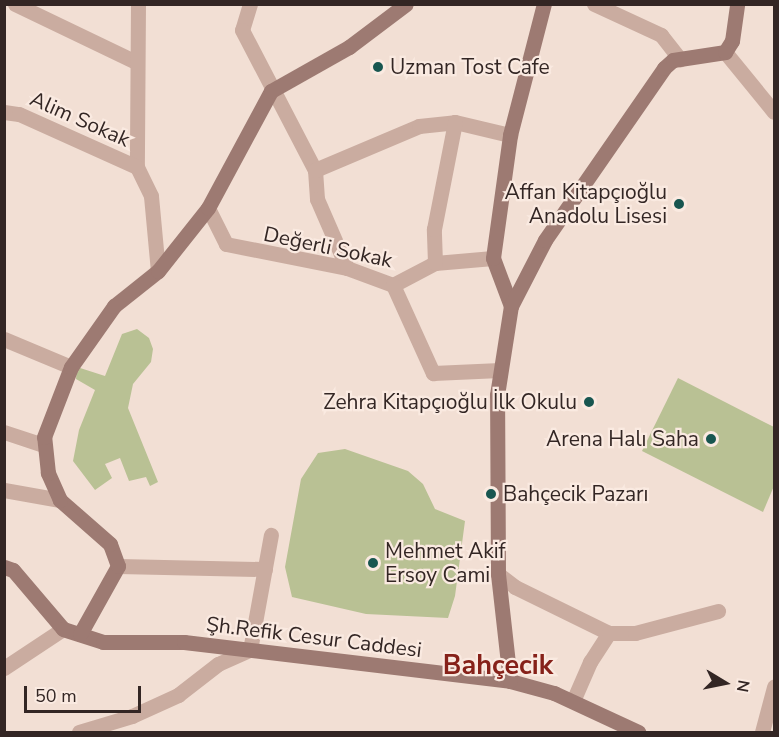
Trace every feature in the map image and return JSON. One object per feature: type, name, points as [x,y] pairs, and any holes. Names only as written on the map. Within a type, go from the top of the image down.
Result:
[{"type":"street","points":[[15,4],[136,62]]},
{"type":"street","points":[[138,4],[137,167],[151,196],[158,271]]},
{"type":"street","points":[[250,4],[242,30],[271,91],[315,170],[317,199],[347,268]]},
{"type":"street","points":[[80,634],[118,566],[110,544],[60,500],[48,473],[43,445],[71,367],[114,306],[158,271],[208,208],[271,91],[349,47],[406,4]]},
{"type":"street","points":[[511,306],[493,258],[510,135],[544,4]]},
{"type":"street","points":[[594,4],[661,35],[680,59]]},
{"type":"street","points":[[510,681],[498,574],[497,395],[511,306],[544,240],[664,69],[680,59],[725,52],[732,41],[737,4]]},
{"type":"street","points":[[725,52],[774,112]]},
{"type":"street","name":"Alim Sokak","points":[[4,112],[19,114],[137,167]]},
{"type":"street","points":[[315,170],[419,126],[455,122],[510,135]]},
{"type":"street","points":[[435,263],[434,229],[455,122]]},
{"type":"street","name":"Değerli Sokak","points":[[208,208],[226,244],[347,268],[393,285],[435,263],[493,258]]},
{"type":"street","points":[[393,285],[433,374],[500,370]]},
{"type":"street","points":[[4,339],[71,367]]},
{"type":"street","points":[[4,432],[43,445]]},
{"type":"street","points":[[4,490],[60,500]]},
{"type":"street","points":[[79,732],[132,716],[177,695],[218,664],[250,650],[272,535]]},
{"type":"street","points":[[118,566],[265,569]]},
{"type":"street","points":[[4,567],[13,570],[63,629],[4,668]]},
{"type":"street","points":[[498,574],[515,586],[609,633],[635,633],[718,611]]},
{"type":"street","name":"Şh.Refik Cesur Caddesi","points":[[63,629],[103,642],[184,642],[510,681],[573,701],[638,732]]},
{"type":"street","points":[[573,701],[590,662],[609,633]]},
{"type":"street","points":[[762,732],[774,687]]},
{"type":"green space","points":[[137,329],[149,338],[153,349],[151,362],[133,384],[128,408],[158,482],[150,486],[146,477],[129,481],[120,458],[105,464],[112,478],[95,490],[73,461],[79,430],[95,390],[76,379],[77,367],[105,376],[122,334]]},
{"type":"green space","name":"Arena Halı Saha","points":[[678,378],[774,427],[774,486],[763,512],[642,451]]},
{"type":"green space","points":[[345,449],[408,471],[423,484],[435,509],[465,521],[455,596],[448,618],[366,614],[292,597],[285,567],[301,479],[318,453]]},
{"type":"place","name":"Uzman Tost Cafe","points":[[378,67]]},
{"type":"place","name":"Affan Kitapçıoğlu Anadolu Lisesi","points":[[679,204]]},
{"type":"place","name":"Zehra Kitapçıoğlu İlk Okulu","points":[[589,402]]},
{"type":"place","name":"Arena Halı Saha","points":[[711,439]]},
{"type":"place","name":"Bahçecik Pazarı","points":[[491,494]]},
{"type":"place","name":"Mehmet Akif Ersoy Cami","points":[[373,563]]},
{"type":"district","name":"Bahçecik","points":[[498,666]]}]
